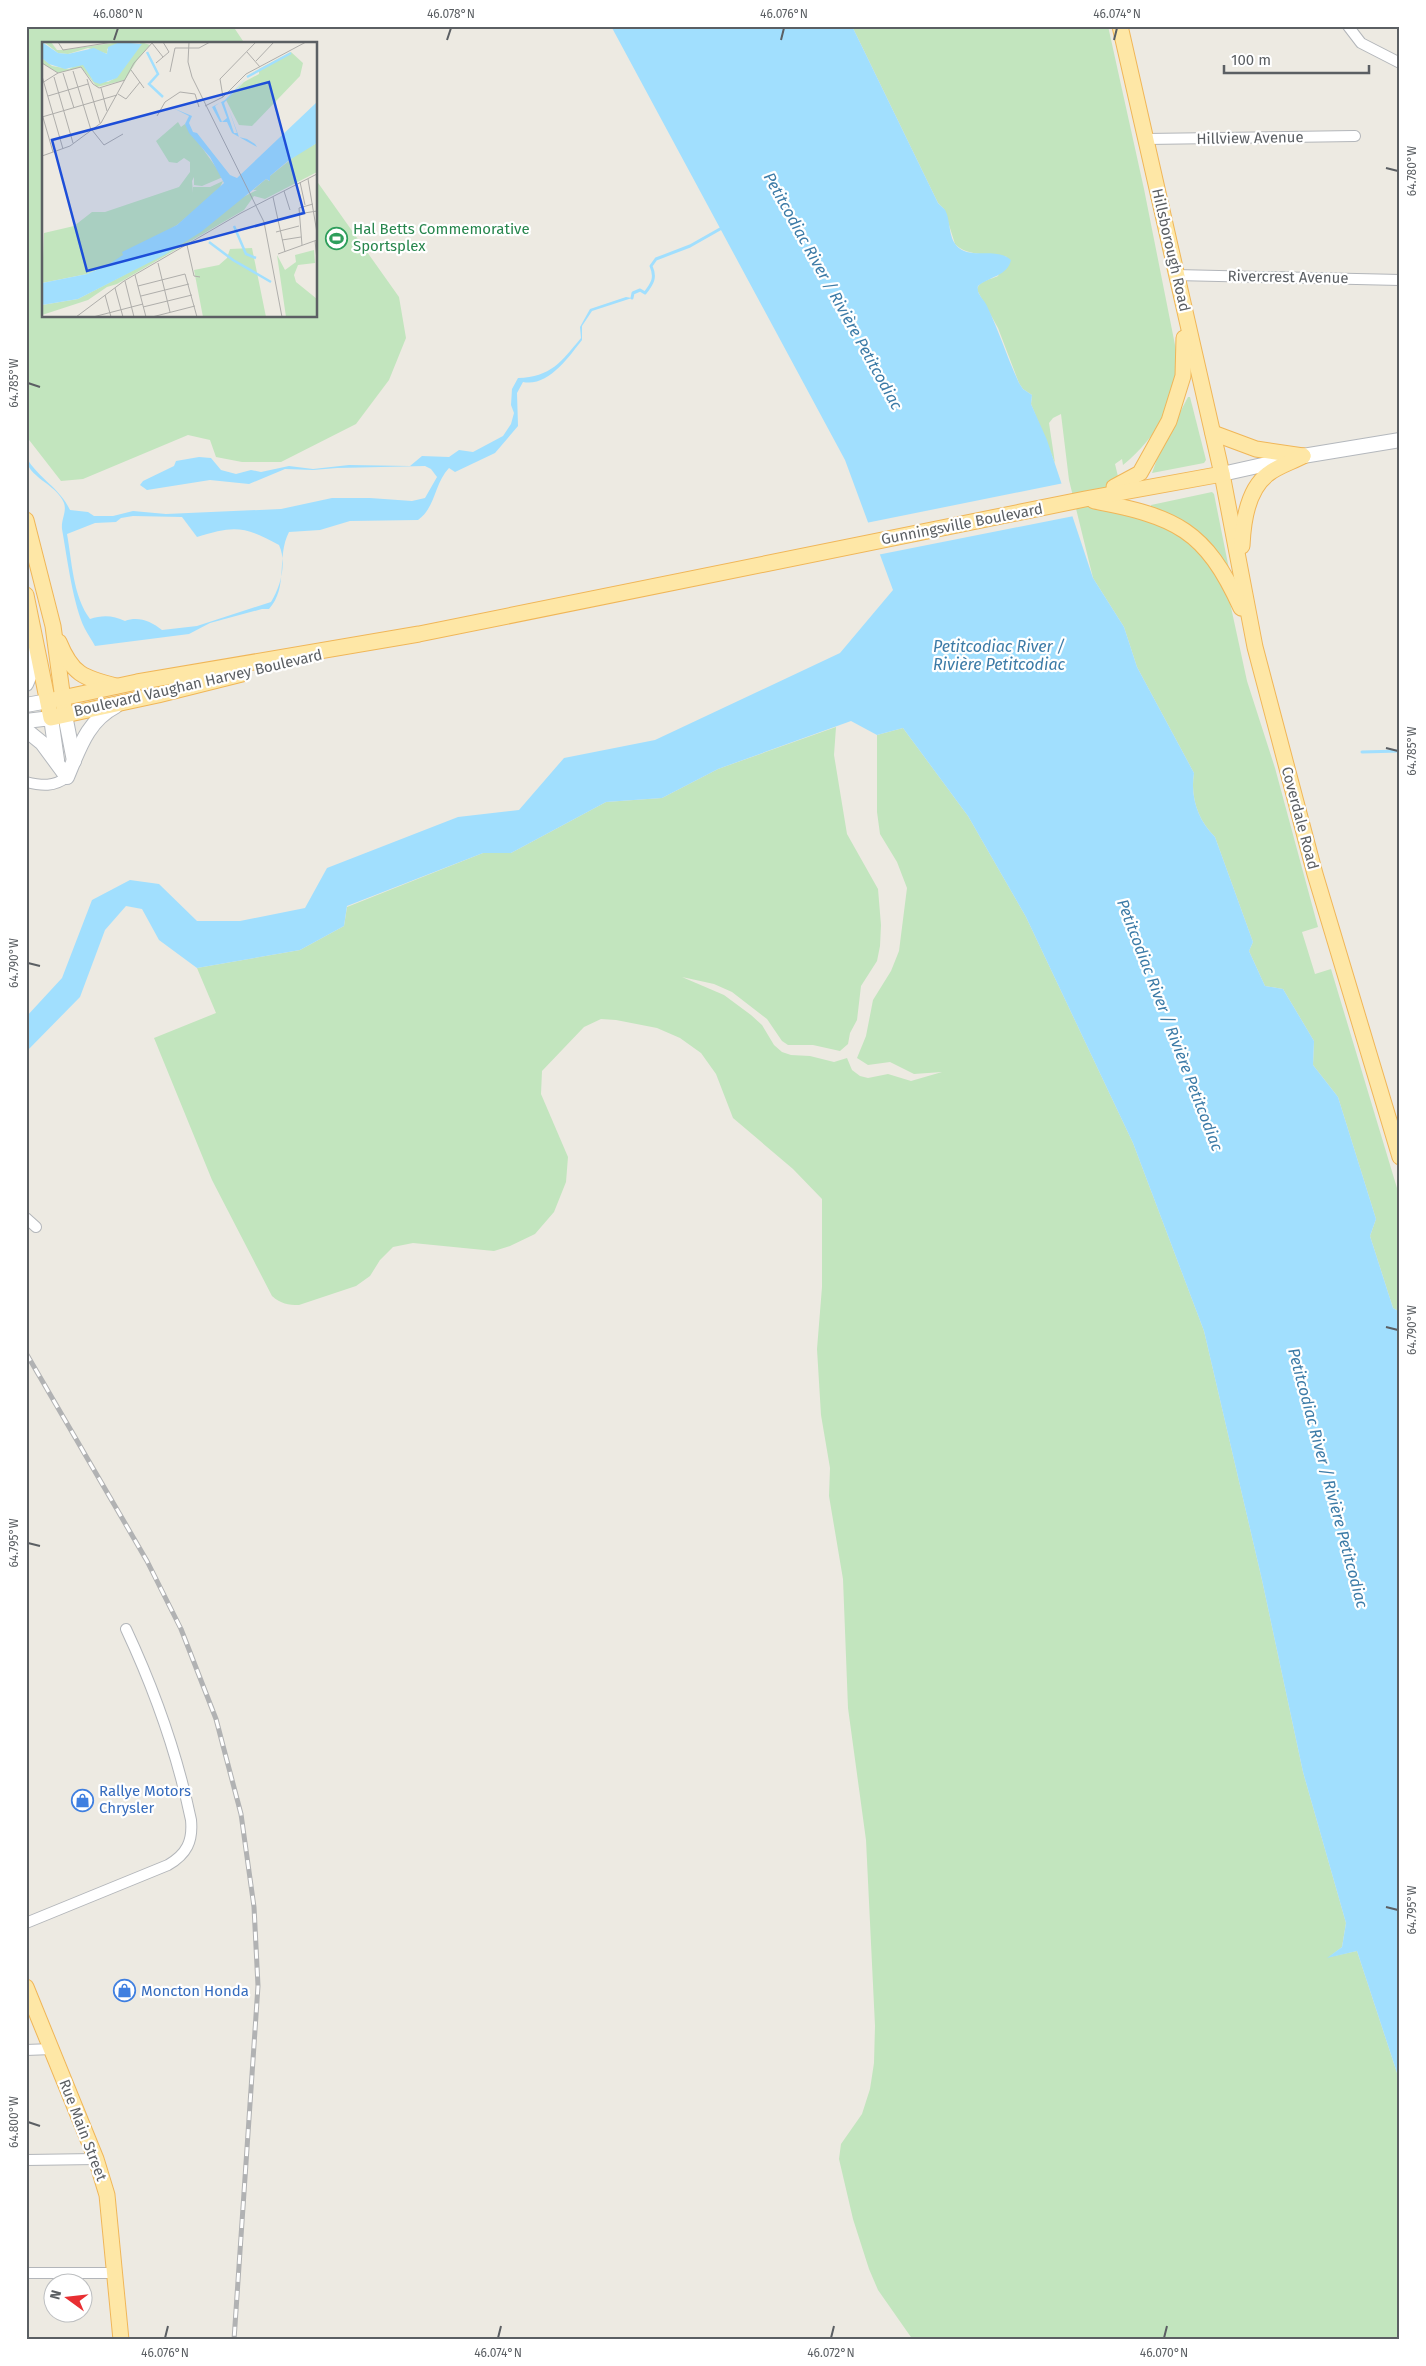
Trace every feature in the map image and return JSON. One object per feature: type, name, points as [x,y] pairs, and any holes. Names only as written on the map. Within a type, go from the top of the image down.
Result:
[{"type":"main road","name":"Hillsborough Road","points":[[1120,26],[1222,474]]},
{"type":"main road","points":[[1128,486],[1144,468],[1176,402],[1184,363],[1184,311]]},
{"type":"main road","points":[[1213,433],[1256,449],[1303,456]]},
{"type":"main road","points":[[1240,566],[1244,521],[1253,494],[1260,481],[1273,470],[1303,456]]},
{"type":"main road","name":"Gunningsville Boulevard","points":[[524,612],[1085,499],[1128,486],[1222,474]]},
{"type":"main road","name":"Coverdale Road","points":[[1222,474],[1252,632],[1312,865],[1400,1158]]},
{"type":"main road","points":[[1085,499],[1132,508],[1172,522],[1192,535],[1205,546],[1223,571],[1252,632]]},
{"type":"main road","points":[[26,520],[53,626],[64,655],[79,674],[87,678],[119,686]]},
{"type":"main road","points":[[26,596],[35,638],[44,702],[52,717]]},
{"type":"main road","name":"Boulevard Vaughan Harvey Boulevard","points":[[44,702],[119,686],[345,648],[524,612]]},
{"type":"main road","points":[[44,702],[53,626]]},
{"type":"main road","name":"Boulevard Vaughan Harvey Boulevard","points":[[52,717],[121,703],[345,648]]},
{"type":"main road","name":"Rue Main Street","points":[[26,1987],[96,2159],[107,2195],[121,2340]]},
{"type":"street","points":[[1348,26],[1361,43],[1400,63]]},
{"type":"street","name":"Hillview Avenue","points":[[1146,140],[1355,136]]},
{"type":"street","name":"Rivercrest Avenue","points":[[1176,275],[1400,280]]},
{"type":"street","name":"Gunningsville Boulevard","points":[[1222,474],[1303,456],[1400,440]]},
{"type":"street","points":[[26,684],[32,670],[35,638]]},
{"type":"street","points":[[26,782],[47,786],[58,784],[67,777],[85,735],[94,722],[104,712],[121,703]]},
{"type":"street","points":[[52,717],[74,761]]},
{"type":"street","points":[[52,717],[57,766]]},
{"type":"street","name":"Boulevard Vaughan Harvey Boulevard","points":[[26,721],[52,717]]},
{"type":"street","points":[[26,730],[42,743],[57,766],[67,777]]},
{"type":"street","points":[[26,1218],[36,1227]]},
{"type":"street","points":[[26,1923],[168,1865],[184,1855],[188,1846],[192,1832],[191,1820],[171,1741],[148,1679],[126,1629]]},
{"type":"street","points":[[26,2050],[52,2049]]},
{"type":"street","points":[[26,2160],[96,2159]]},
{"type":"street","points":[[26,2273],[115,2273]]},
{"type":"green space","name":"Hal Betts Commemorative Sportsplex","points":[[26,26],[233,26],[244,42],[42,42],[42,318],[318,318],[318,183],[399,297],[406,338],[389,380],[356,424],[281,462],[242,462],[216,457],[210,440],[188,435],[83,479],[61,481],[26,436]]},
{"type":"green space","points":[[852,26],[1108,26],[1144,189],[1177,355],[1173,387],[1163,416],[1155,430],[1135,454],[1123,465],[1122,459],[1115,464],[1127,514],[1147,518],[1186,538],[1214,568],[1229,598],[1247,681],[1275,768],[1318,927],[1302,932],[1315,974],[1331,969],[1400,1198],[1400,1312],[1393,1308],[1370,1236],[1376,1219],[1338,1097],[1313,1065],[1314,1041],[1283,989],[1265,986],[1249,951],[1253,942],[1215,837],[1200,816],[1194,799],[1194,773],[1137,667],[1124,627],[1093,578],[1069,480],[1061,414],[1053,418],[1049,423],[1055,463],[1031,404],[1032,395],[1023,389],[1019,383],[998,328],[977,290],[982,282],[998,276],[1007,257],[973,253],[955,244],[944,209],[938,203]]},
{"type":"green space","points":[[1188,397],[1190,397],[1206,460],[1204,463],[1152,473],[1160,451]]},
{"type":"green space","points":[[1212,492],[1214,494],[1229,569],[1174,517],[1151,507],[1151,505]]},
{"type":"green space","points":[[836,727],[834,755],[847,834],[878,889],[881,925],[877,961],[861,986],[857,1020],[850,1033],[848,1044],[840,1051],[813,1045],[788,1045],[782,1041],[767,1019],[732,992],[714,984],[682,977],[724,995],[751,1015],[762,1025],[774,1045],[782,1052],[834,1062],[847,1058],[852,1070],[860,1076],[868,1078],[888,1074],[911,1081],[942,1072],[914,1074],[890,1062],[868,1065],[857,1058],[866,1036],[873,1000],[891,971],[899,951],[907,888],[897,862],[880,834],[877,812],[877,735],[903,728],[968,816],[1026,917],[1133,1143],[1204,1331],[1262,1580],[1303,1772],[1346,1923],[1342,1947],[1329,1957],[1357,1951],[1400,2082],[1400,2340],[913,2340],[878,2290],[869,2269],[853,2219],[839,2159],[841,2144],[862,2114],[870,2089],[874,2063],[875,2026],[866,1840],[848,1708],[843,1579],[829,1496],[830,1468],[821,1415],[817,1349],[822,1287],[822,1199],[793,1169],[733,1118],[716,1074],[701,1053],[680,1038],[657,1028],[601,1019],[584,1027],[542,1071],[541,1094],[568,1157],[566,1182],[554,1212],[535,1234],[510,1246],[494,1251],[413,1243],[393,1247],[380,1260],[370,1276],[356,1286],[295,1305],[282,1302],[272,1296],[212,1180],[154,1038],[216,1013],[197,968],[300,950],[344,926],[347,907],[483,853],[511,853],[606,802],[662,798],[718,769]]},
{"type":"water","name":"Petitcodiac River / Rivière Petitcodiac","points":[[611,26],[852,26],[938,203],[948,216],[951,236],[955,244],[959,248],[971,253],[999,254],[1011,260],[1006,270],[978,286],[978,292],[986,303],[1019,383],[1023,389],[1032,395],[1031,404],[1047,440],[1093,578],[1124,627],[1137,667],[1194,773],[1194,799],[1200,816],[1215,837],[1253,942],[1249,951],[1265,986],[1283,989],[1314,1041],[1313,1065],[1338,1097],[1376,1219],[1370,1236],[1393,1308],[1400,1312],[1400,2082],[1357,1951],[1327,1958],[1342,1947],[1346,1923],[1303,1772],[1262,1580],[1204,1331],[1133,1143],[1026,917],[968,816],[903,728],[877,735],[851,721],[718,769],[662,798],[606,802],[511,853],[483,853],[347,906],[344,926],[300,950],[197,968],[159,940],[142,909],[126,906],[105,930],[80,997],[26,1052],[26,1017],[62,978],[92,900],[130,880],[159,884],[197,921],[240,921],[305,908],[327,868],[458,817],[519,810],[564,758],[655,740],[840,653],[893,590],[845,460]]},
{"type":"water","points":[[626,297],[632,298],[592,311],[582,326],[582,340],[564,363],[549,376],[541,380],[523,382],[517,393],[518,426],[495,453],[455,472],[449,468],[440,481],[428,509],[418,520],[350,521],[320,530],[289,532],[283,551],[283,559],[279,545],[257,534],[239,529],[230,529],[197,537],[182,517],[133,516],[121,518],[116,522],[95,523],[67,534],[77,589],[84,610],[90,619],[108,616],[125,621],[140,619],[162,630],[197,626],[271,602],[278,589],[281,576],[279,591],[269,609],[262,609],[210,623],[189,634],[95,646],[81,619],[68,567],[62,529],[64,503],[55,491],[31,470],[27,464],[26,457],[61,495],[70,510],[88,512],[94,516],[113,516],[133,511],[166,514],[281,509],[332,498],[412,501],[425,498],[437,477],[431,469],[425,466],[313,470],[285,469],[249,484],[210,480],[147,490],[140,485],[143,481],[174,466],[176,461],[199,457],[211,458],[221,470],[236,474],[251,470],[261,472],[289,466],[313,469],[349,465],[410,466],[422,456],[449,457],[459,450],[473,452],[503,436],[511,424],[514,413],[511,405],[512,389],[518,378],[539,375],[561,361],[581,338],[580,327],[590,309]]},
{"type":"pier","points":[[1064,483],[1074,516],[877,555],[866,523]]},
{"type":"waterway","points":[[632,298],[633,293],[640,290],[645,293],[650,286],[653,280],[651,266],[656,259],[690,246],[720,229]]},
{"type":"waterway","points":[[1362,752],[1400,751]]},
{"type":"railway","points":[[26,1353],[147,1561],[181,1629],[216,1719],[241,1814],[254,1907],[258,1986],[234,2340]]},
{"type":"place","name":"Hal Betts Commemorative Sportsplex","points":[[337,238]]},
{"type":"place","name":"Rallye Motors Chrysler","points":[[83,1800]]},
{"type":"place","name":"Moncton Honda","points":[[125,1991]]}]
